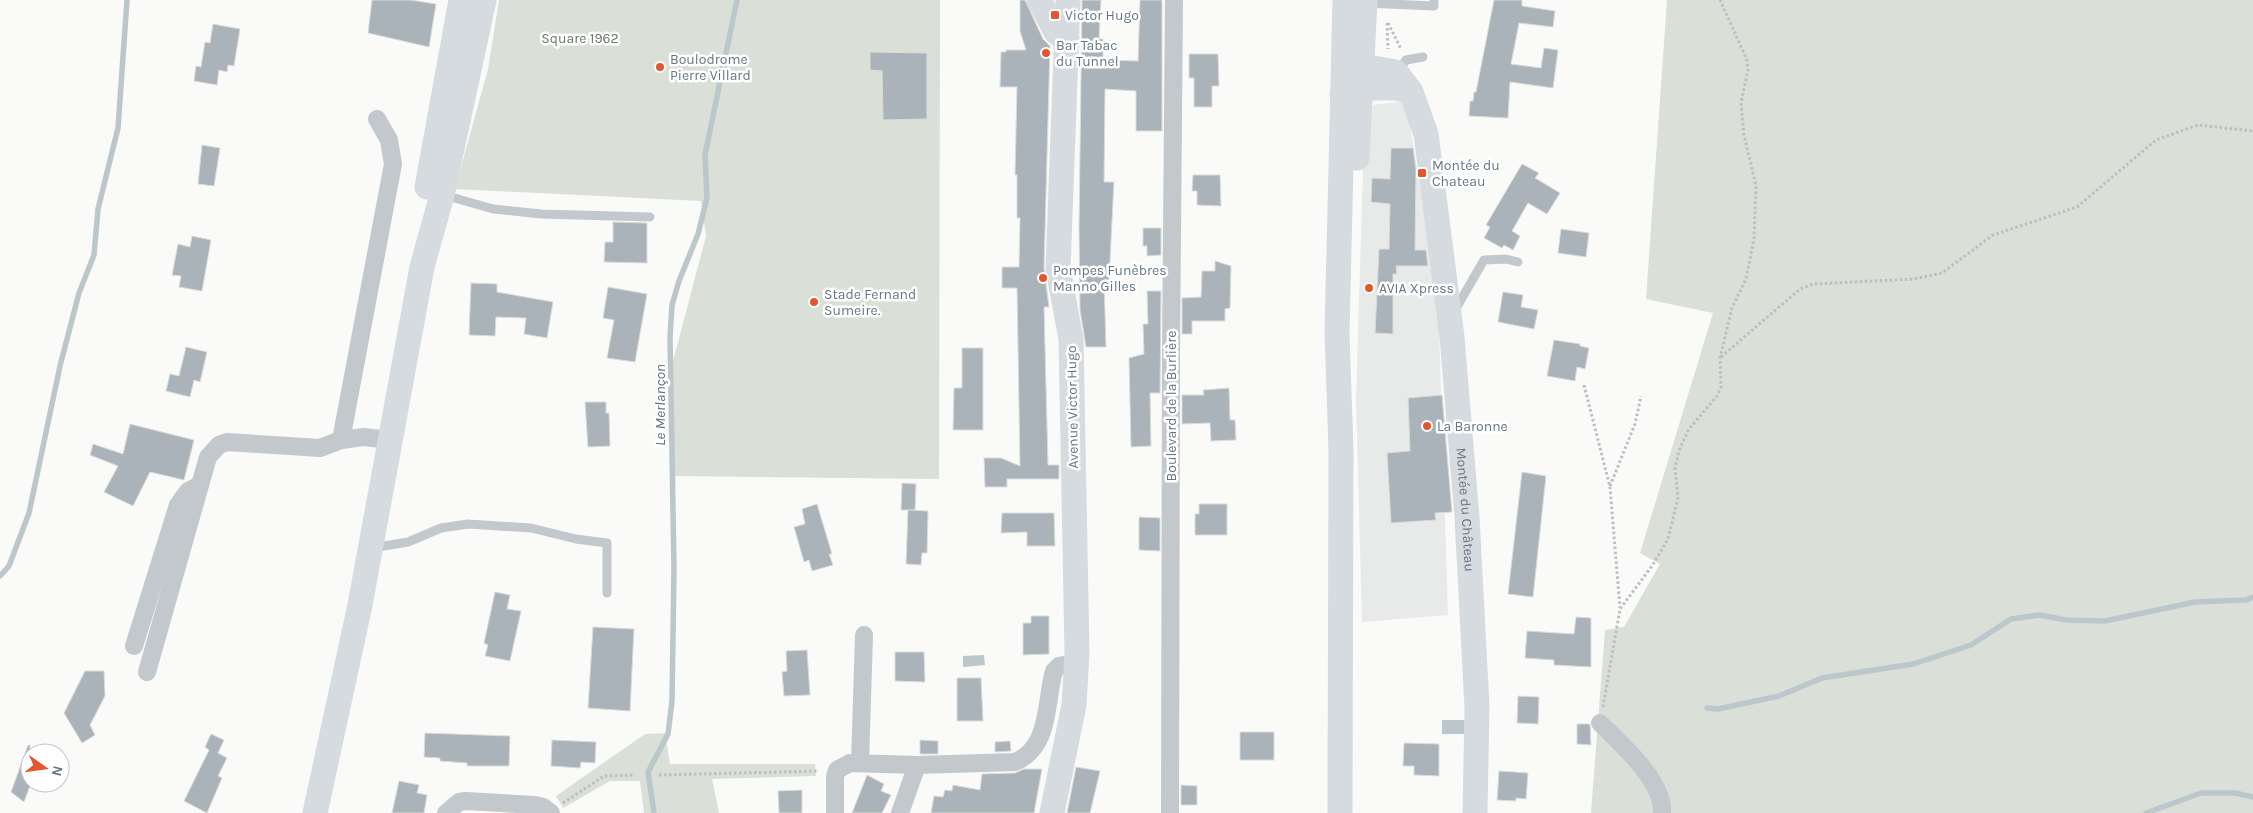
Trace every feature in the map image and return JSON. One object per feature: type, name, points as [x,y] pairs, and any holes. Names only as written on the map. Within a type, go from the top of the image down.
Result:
[{"type":"main road","points":[[315,813],[360,605],[422,267],[461,0]]},
{"type":"main road","points":[[434,193],[484,0]]},
{"type":"main road","points":[[1039,0],[1056,32],[1068,42]]},
{"type":"main road","name":"Avenue Victor Hugo","points":[[1052,813],[1074,705],[1077,662],[1070,339],[1058,269],[1068,42],[1068,0]]},
{"type":"main road","points":[[1356,80],[1345,36],[1361,2]]},
{"type":"main road","points":[[1340,813],[1341,450],[1356,80],[1361,2]]},
{"type":"main road","points":[[1356,80],[1402,78]]},
{"type":"main road","name":"Montée du Château","points":[[1402,78],[1426,134],[1450,319],[1468,517],[1477,707],[1475,813]]},
{"type":"street","name":"Boulevard de la Burlière","points":[[1170,813],[1174,0]]},
{"type":"street","points":[[341,440],[393,164],[389,140],[377,119]]},
{"type":"street","points":[[147,672],[208,457],[220,445],[227,442],[320,448],[341,440],[364,437],[390,440]]},
{"type":"street","points":[[134,646],[178,505],[188,491],[200,485]]},
{"type":"street","points":[[860,763],[864,635]]},
{"type":"street","points":[[835,813],[835,777],[837,770],[850,763],[917,765],[1015,762],[1022,760],[1033,750],[1041,735],[1054,671],[1059,666],[1077,662]]},
{"type":"street","points":[[1600,724],[1633,756],[1654,786],[1662,813]]},
{"type":"street","points":[[900,813],[917,765]]},
{"type":"street","points":[[446,813],[459,802],[466,801],[535,805],[550,812]]},
{"type":"lane","points":[[1361,2],[1434,6],[1434,0]]},
{"type":"lane","points":[[1402,78],[1423,57]]},
{"type":"lane","points":[[434,193],[493,209],[541,214],[650,217]]},
{"type":"lane","points":[[1450,319],[1484,260],[1506,259],[1518,262]]},
{"type":"lane","points":[[370,548],[408,542],[441,528],[468,524],[532,528],[576,539],[607,543],[607,593]]},
{"type":"path","points":[[1620,609],[1652,566],[1668,539],[1678,498],[1675,468],[1680,448],[1689,429],[1717,396],[1721,387],[1720,358],[1732,308],[1746,279],[1754,239],[1756,186],[1744,135],[1741,103],[1748,70],[1747,60],[1720,0]]},
{"type":"path","points":[[1387,20],[1402,78]]},
{"type":"path","points":[[1720,358],[1800,290],[1813,284],[1914,279],[1942,273],[1992,236],[2077,207],[2156,140],[2198,124],[2253,131]]},
{"type":"path","points":[[1584,386],[1610,487],[1620,609],[1600,724]]},
{"type":"path","points":[[1610,487],[1635,424],[1641,396]]},
{"type":"path","points":[[659,775],[837,770]]},
{"type":"path","points":[[550,812],[604,776],[635,775]]},
{"type":"shaded area","points":[[1406,101],[1438,296],[1448,615],[1362,622],[1356,400],[1363,169],[1373,105]]},
{"type":"shaded area","points":[[984,655],[985,665],[963,667],[963,656]]},
{"type":"shaded area","points":[[1442,720],[1464,720],[1468,734],[1442,734]]},
{"type":"green space","name":"Stade Fernand Sumeire.","points":[[499,0],[940,0],[939,479],[670,476],[671,369],[706,236],[701,201],[455,189],[488,69]]},
{"type":"green space","points":[[1667,0],[2253,0],[2253,813],[1591,813],[1605,630],[1624,627],[1660,564],[1640,553],[1713,313],[1646,299]]},
{"type":"green space","points":[[665,733],[670,764],[815,764],[816,776],[712,779],[719,813],[644,813],[640,781],[610,781],[563,808],[556,796],[645,734]]},
{"type":"building","points":[[372,0],[411,0],[436,4],[429,47],[368,33]]},
{"type":"building","points":[[1020,0],[1025,0],[1043,39],[1050,46],[1044,268],[1049,307],[1044,307],[1048,465],[1059,465],[1059,479],[1007,479],[1007,487],[985,487],[984,458],[1001,458],[1020,466],[1017,288],[1002,288],[1002,267],[1019,267],[1020,218],[1017,218],[1017,175],[1015,175],[1017,87],[1000,87],[1001,52],[1006,52],[1006,50],[1026,50],[1020,31]]},
{"type":"building","points":[[1082,0],[1101,0],[1099,39],[1103,39],[1103,60],[1138,61],[1140,0],[1162,0],[1162,131],[1136,131],[1136,91],[1105,89],[1104,182],[1114,182],[1109,280],[1104,280],[1106,347],[1086,347],[1080,310],[1079,228]]},
{"type":"building","points":[[1494,0],[1522,0],[1522,6],[1555,11],[1553,27],[1519,23],[1511,64],[1541,68],[1544,48],[1558,50],[1553,88],[1510,82],[1508,118],[1469,116],[1470,101],[1473,101],[1474,92],[1476,92]]},
{"type":"building","points":[[213,24],[240,29],[234,66],[228,65],[227,72],[219,70],[217,85],[194,81],[196,66],[201,67],[205,42],[210,43]]},
{"type":"building","points":[[870,52],[927,53],[927,119],[883,120],[882,71],[870,70]]},
{"type":"building","points":[[1189,54],[1218,54],[1219,86],[1212,86],[1212,107],[1194,107],[1194,78],[1189,78]]},
{"type":"building","points":[[202,145],[220,148],[214,186],[198,184]]},
{"type":"building","points":[[1391,148],[1413,148],[1416,170],[1415,250],[1426,250],[1428,266],[1396,266],[1397,274],[1393,274],[1393,334],[1375,333],[1379,249],[1389,249],[1390,204],[1371,202],[1372,178],[1390,179]]},
{"type":"building","points":[[1522,164],[1539,173],[1535,178],[1560,193],[1547,214],[1528,203],[1512,231],[1520,236],[1513,250],[1504,245],[1502,248],[1484,238],[1490,227],[1486,225]]},
{"type":"building","points":[[1193,175],[1220,175],[1221,206],[1197,205],[1197,191],[1192,191]]},
{"type":"building","points":[[613,222],[647,223],[647,263],[604,262],[605,242],[613,242]]},
{"type":"building","points":[[1143,228],[1161,228],[1161,255],[1147,256],[1147,246],[1143,246]]},
{"type":"building","points":[[1561,229],[1589,233],[1586,257],[1558,253]]},
{"type":"building","points":[[192,236],[211,240],[202,291],[179,287],[181,276],[172,275],[178,244],[190,247]]},
{"type":"building","points":[[1215,261],[1231,266],[1230,308],[1225,309],[1225,321],[1192,321],[1192,334],[1182,334],[1182,298],[1201,297],[1202,271],[1215,271]]},
{"type":"building","points":[[471,283],[497,284],[497,292],[553,302],[547,338],[524,334],[526,318],[496,317],[495,336],[469,335]]},
{"type":"building","points":[[608,287],[647,294],[635,362],[607,358],[614,320],[603,318]]},
{"type":"building","points":[[1147,291],[1161,291],[1160,393],[1150,393],[1151,446],[1131,447],[1129,358],[1144,354],[1143,324],[1148,324]]},
{"type":"building","points":[[1503,292],[1523,295],[1521,307],[1538,310],[1534,329],[1498,322]]},
{"type":"building","points":[[1554,340],[1580,344],[1580,346],[1589,348],[1585,369],[1577,367],[1575,381],[1547,376]]},
{"type":"building","points":[[186,347],[207,352],[200,382],[194,380],[190,397],[166,391],[170,374],[179,376]]},
{"type":"building","points":[[962,348],[983,348],[983,430],[953,430],[954,388],[962,388]]},
{"type":"building","points":[[1229,388],[1230,420],[1235,420],[1236,440],[1211,441],[1210,423],[1182,424],[1182,395],[1204,395],[1203,390]]},
{"type":"building","points":[[1442,395],[1452,512],[1435,513],[1436,520],[1391,523],[1387,453],[1410,451],[1408,398]]},
{"type":"building","points":[[585,402],[606,402],[606,413],[609,413],[610,446],[588,447]]},
{"type":"building","points":[[130,424],[194,440],[184,480],[150,472],[133,506],[104,492],[118,466],[90,455],[93,444],[123,454]]},
{"type":"building","points":[[1522,472],[1546,476],[1533,597],[1508,594]]},
{"type":"building","points":[[902,483],[916,484],[915,510],[901,510]]},
{"type":"building","points":[[817,504],[832,554],[829,554],[833,565],[812,571],[809,560],[804,562],[794,527],[805,524],[802,509]]},
{"type":"building","points":[[1199,504],[1227,504],[1227,535],[1195,535],[1195,514],[1199,514]]},
{"type":"building","points":[[908,510],[928,511],[927,553],[922,553],[921,565],[906,564]]},
{"type":"building","points":[[1002,513],[1054,513],[1055,546],[1027,546],[1027,532],[1001,533]]},
{"type":"building","points":[[1139,517],[1160,518],[1160,551],[1139,550]]},
{"type":"building","points":[[495,592],[510,595],[507,609],[521,611],[510,661],[485,656],[488,645],[484,643]]},
{"type":"building","points":[[1031,616],[1049,616],[1049,654],[1023,655],[1023,623],[1031,623]]},
{"type":"building","points":[[1576,617],[1591,618],[1591,667],[1554,665],[1554,660],[1525,658],[1527,631],[1574,634]]},
{"type":"building","points":[[593,627],[634,629],[630,711],[588,708]]},
{"type":"building","points":[[807,650],[810,695],[784,696],[782,672],[787,671],[786,651]]},
{"type":"building","points":[[895,652],[924,652],[925,682],[895,681]]},
{"type":"building","points":[[85,671],[104,671],[105,696],[90,725],[95,735],[82,743],[64,713]]},
{"type":"building","points":[[957,678],[981,678],[983,721],[957,721]]},
{"type":"building","points":[[1518,696],[1539,697],[1538,724],[1517,723]]},
{"type":"building","points":[[1577,724],[1590,724],[1591,745],[1577,744]]},
{"type":"building","points":[[1240,732],[1274,732],[1274,760],[1240,760]]},
{"type":"building","points":[[425,733],[510,736],[509,766],[467,766],[467,763],[440,761],[440,758],[424,757]]},
{"type":"building","points":[[211,734],[224,740],[218,753],[227,758],[218,776],[222,778],[207,813],[184,801],[209,750],[205,747]]},
{"type":"building","points":[[552,740],[596,742],[595,763],[581,762],[580,768],[551,766]]},
{"type":"building","points":[[920,740],[938,741],[938,754],[920,754]]},
{"type":"building","points":[[1010,741],[1011,751],[995,752],[995,742]]},
{"type":"building","points":[[1404,743],[1439,744],[1439,776],[1414,775],[1414,766],[1403,766]]},
{"type":"building","points":[[20,767],[20,793],[27,793],[24,802],[11,792]]},
{"type":"building","points":[[1076,767],[1100,771],[1090,813],[1067,813]]},
{"type":"building","points":[[1024,769],[1042,769],[1034,813],[931,813],[934,796],[943,797],[945,790],[952,791],[953,785],[980,790],[982,774],[1015,773]]},
{"type":"building","points":[[1499,771],[1528,773],[1526,799],[1516,798],[1516,801],[1497,800]]},
{"type":"building","points":[[867,775],[884,784],[881,791],[891,795],[882,813],[852,813]]},
{"type":"building","points":[[399,781],[419,785],[417,793],[427,795],[424,813],[392,813]]},
{"type":"building","points":[[1181,785],[1197,786],[1197,805],[1181,805]]},
{"type":"building","points":[[802,790],[802,813],[779,813],[778,791]]},
{"type":"waterway","points":[[0,576],[9,566],[29,513],[60,366],[79,293],[94,255],[98,209],[118,128],[127,0]]},
{"type":"waterway","name":"Le Merlançon","points":[[654,813],[648,772],[668,734],[672,701],[674,569],[670,337],[672,305],[679,281],[698,234],[707,198],[705,155],[737,0]]},
{"type":"waterway","points":[[1707,708],[1718,709],[1779,696],[1822,678],[1913,664],[1971,645],[2011,619],[2040,615],[2066,620],[2105,621],[2195,602],[2246,600],[2253,597]]},
{"type":"waterway","points":[[2146,813],[2201,793],[2235,793],[2253,797]]},
{"type":"place","name":"Victor Hugo","points":[[1055,15]]},
{"type":"place","name":"Bar Tabac du Tunnel","points":[[1046,53]]},
{"type":"place","name":"Boulodrome Pierre Villard","points":[[660,67]]},
{"type":"place","name":"Montée du Chateau","points":[[1422,173]]},
{"type":"place","name":"Pompes Funèbres Manno Gilles","points":[[1043,278]]},
{"type":"place","name":"AVIA Xpress","points":[[1369,288]]},
{"type":"place","name":"Stade Fernand Sumeire.","points":[[814,302]]},
{"type":"place","name":"La Baronne","points":[[1427,426]]},
{"type":"park label","name":"Square 1962","points":[[580,38]]}]
